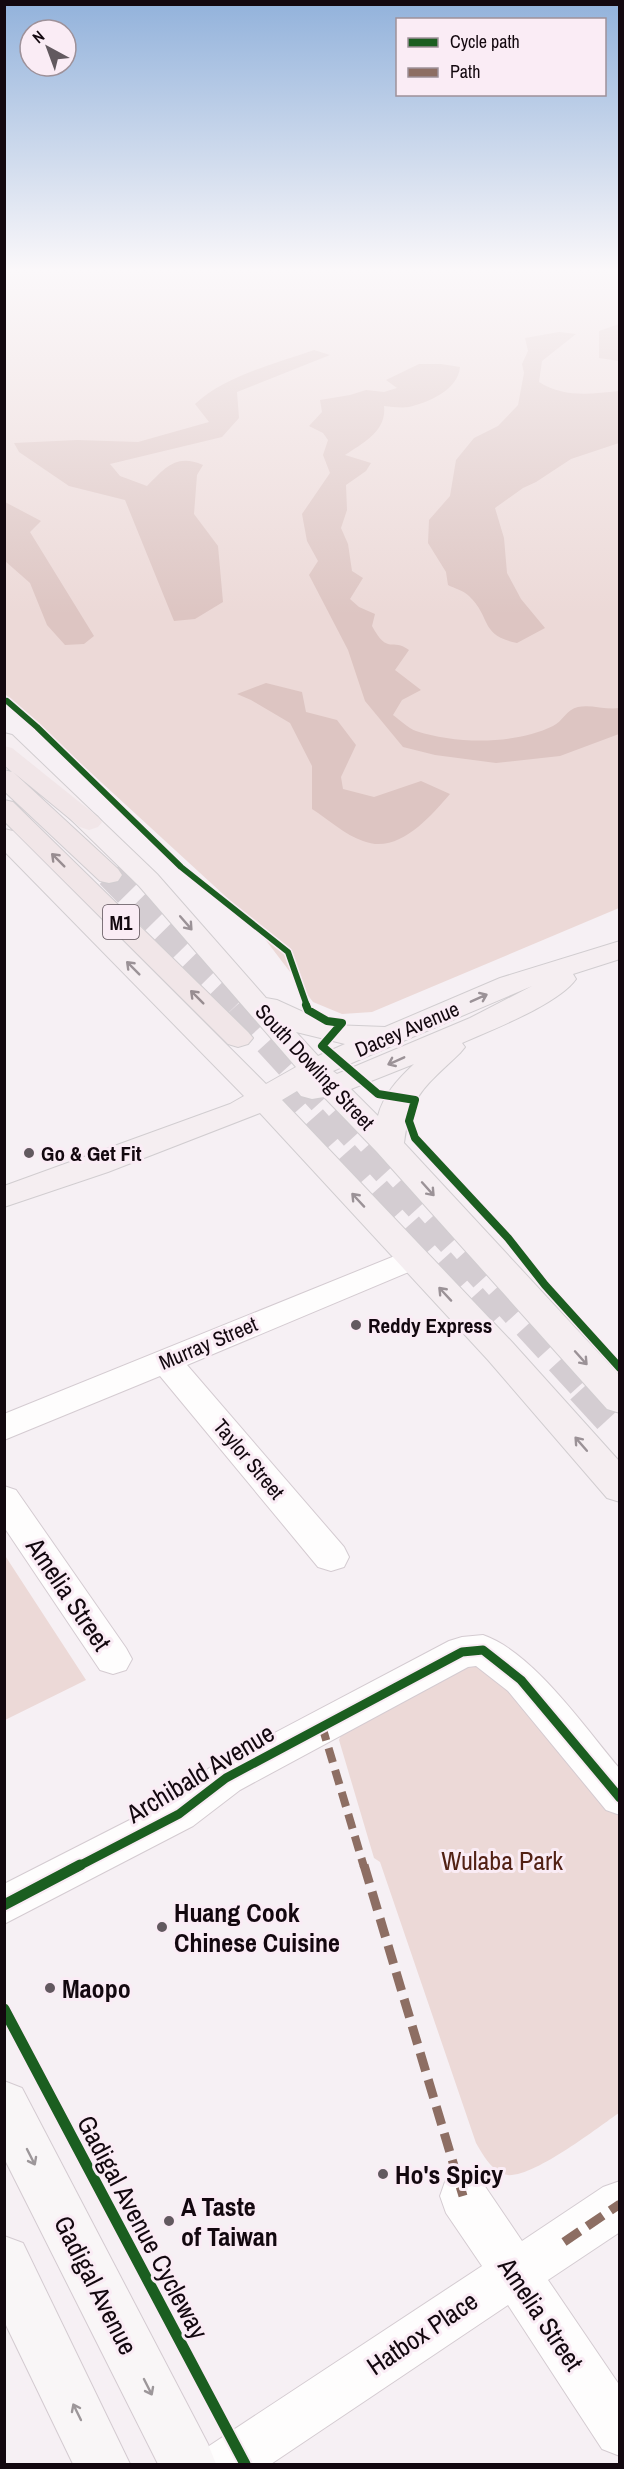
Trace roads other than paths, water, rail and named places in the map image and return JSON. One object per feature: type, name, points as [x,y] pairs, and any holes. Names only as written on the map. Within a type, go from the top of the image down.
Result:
[{"type":"highway","points":[[4,753],[88,822]]},
{"type":"highway","name":"M1","points":[[4,777],[109,875]]},
{"type":"highway","name":"M1","points":[[4,807],[238,1038]]},
{"type":"main road","name":"South Dowling Street","points":[[4,740],[148,880],[322,1078],[388,1145],[620,1400]]},
{"type":"main road","points":[[4,836],[263,1098],[500,1351],[620,1488]]},
{"type":"main road","name":"Dacey Avenue","points":[[322,1078],[409,1029],[510,984],[601,957],[620,949]]},
{"type":"main road","name":"Dacey Avenue","points":[[4,1197],[97,1166],[230,1115],[263,1098],[469,1029],[535,999],[565,977],[579,962]]},
{"type":"main road","points":[[253,999],[311,1030],[332,1036],[373,1035],[409,1029]]},
{"type":"main road","points":[[388,1145],[391,1119],[399,1097],[411,1082],[469,1029]]},
{"type":"street","name":"Murray Street","points":[[4,1428],[412,1258]]},
{"type":"street","name":"Taylor Street","points":[[166,1360],[331,1557]]},
{"type":"street","name":"Amelia Street","points":[[4,1499],[113,1659]]},
{"type":"street","name":"Archibald Avenue","points":[[4,1905],[179,1814],[226,1778],[462,1652],[483,1650],[521,1680],[620,1798]]},
{"type":"street","name":"Gadigal Avenue","points":[[4,2105],[188,2464]]},
{"type":"street","name":"Amelia Street","points":[[463,2196],[620,2432]]},
{"type":"street","name":"Hatbox Place","points":[[227,2464],[620,2204]]},
{"type":"street","points":[[4,2262],[102,2464]]},
{"type":"tunnel","points":[[109,875],[238,1006]]},
{"type":"tunnel","points":[[237,1005],[587,1388]]},
{"type":"tunnel","points":[[279,1084],[497,1328]]},
{"type":"tunnel","points":[[585,1386],[620,1424]]},
{"type":"place","name":"Go & Get Fit","points":[[29,1153]]},
{"type":"place","name":"Reddy Express","points":[[356,1325]]},
{"type":"place","name":"Huang Cook Chinese Cuisine","points":[[162,1927]]},
{"type":"place","name":"Maopo","points":[[50,1988]]},
{"type":"place","name":"Ho's Spicy","points":[[383,2174]]},
{"type":"place","name":"A Taste of Taiwan","points":[[169,2221]]},
{"type":"park label","name":"Wulaba Park","points":[[502,1860]]}]
